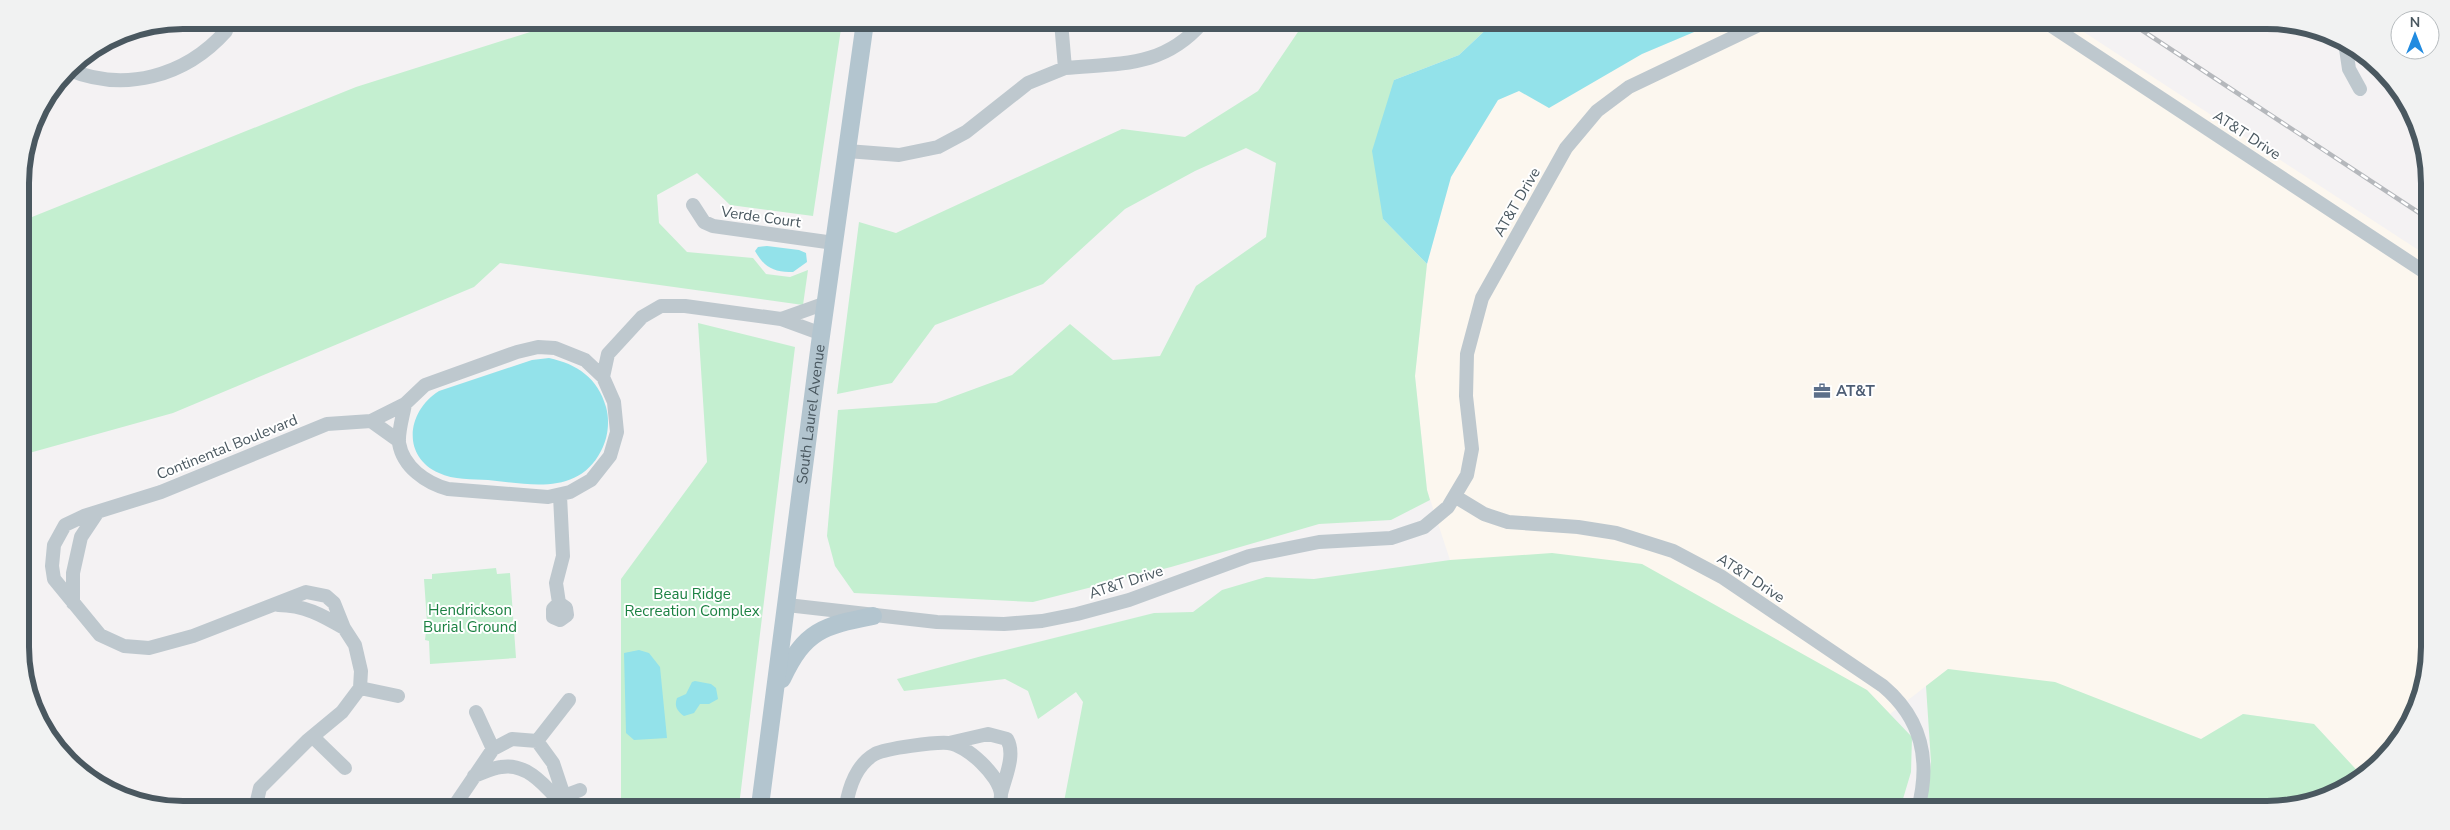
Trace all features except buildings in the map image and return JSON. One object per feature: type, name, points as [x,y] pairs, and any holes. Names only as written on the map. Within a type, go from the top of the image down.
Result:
[{"type":"main road","name":"South Laurel Avenue","points":[[761,801],[864,29]]},
{"type":"main road","points":[[775,698],[788,666],[805,641],[825,628],[873,616]]},
{"type":"street","points":[[1062,29],[1065,68]]},
{"type":"street","points":[[847,151],[899,156],[938,147],[966,132],[1028,83],[1065,68],[1118,65],[1148,60],[1175,47],[1195,29]]},
{"type":"street","name":"AT&T Drive","points":[[787,605],[873,616],[972,624],[1042,620],[1077,614],[1129,600],[1228,563],[1264,552],[1319,542],[1402,536],[1434,521],[1456,497],[1467,475],[1472,449],[1466,376],[1467,354],[1476,316],[1493,277],[1566,148],[1596,110],[1629,87],[1751,29]]},
{"type":"street","name":"AT&T Drive","points":[[2056,29],[2421,271]]},
{"type":"street","points":[[76,72],[116,81],[147,78],[174,70],[210,49],[226,31]]},
{"type":"street","points":[[2346,51],[2349,69],[2360,88]]},
{"type":"street","name":"Verde Court","points":[[693,205],[704,222],[713,226],[834,243]]},
{"type":"street","points":[[781,319],[826,303]]},
{"type":"street","points":[[602,377],[608,354],[642,317],[661,306],[685,306],[781,319],[822,334]]},
{"type":"street","name":"Continental Boulevard","points":[[360,688],[360,670],[355,645],[344,628],[334,603],[328,597],[306,592],[193,636],[149,648],[124,646],[100,635],[54,579],[52,566],[54,545],[65,525],[161,492],[327,424],[371,421],[405,404],[425,385],[517,352],[538,347],[555,348],[586,360],[602,377],[614,402],[617,418],[614,445],[603,468],[581,487],[560,496],[532,497],[438,486],[419,475],[410,466],[399,441]]},
{"type":"street","points":[[586,360],[608,354]]},
{"type":"street","points":[[371,421],[399,441],[405,404]]},
{"type":"street","points":[[559,603],[556,583],[562,556],[560,496]]},
{"type":"street","name":"AT&T Drive","points":[[1456,497],[1484,514],[1508,522],[1616,533],[1674,551],[1722,577],[1864,672],[1897,697],[1917,729],[1922,748],[1923,766],[1919,801]]},
{"type":"street","points":[[73,603],[73,573],[81,537],[97,513]]},
{"type":"street","points":[[257,801],[260,788],[342,712],[360,688],[398,696]]},
{"type":"street","points":[[536,741],[569,700]]},
{"type":"street","points":[[476,712],[493,749]]},
{"type":"street","points":[[847,801],[858,770],[875,754],[894,749],[949,743],[988,734],[1007,739],[1010,745],[1011,756],[1000,800]]},
{"type":"street","points":[[313,737],[345,768]]},
{"type":"street","points":[[458,801],[493,749],[512,739],[536,741],[553,763],[565,801]]},
{"type":"street","points":[[949,743],[970,753],[989,770],[1000,800]]},
{"type":"street","points":[[474,776],[501,766],[516,767],[536,778],[564,801]]},
{"type":"street","points":[[566,801],[580,790]]},
{"type":"shaded area","points":[[1701,29],[2079,29],[2421,252],[2420,667],[2416,687],[2405,715],[2383,749],[2358,771],[2314,724],[2243,714],[2201,739],[2172,728],[1948,669],[1890,714],[1867,690],[1450,560],[1427,490],[1415,376],[1427,264],[1451,177],[1498,100],[1518,91],[1642,54]]},
{"type":"green space","points":[[540,29],[841,29],[813,216],[730,205],[697,173],[657,195],[659,223],[687,252],[753,258],[766,274],[790,277],[808,270],[803,305],[500,263],[474,287],[173,413],[29,453],[29,213],[32,217],[356,87]]},
{"type":"green space","points":[[1300,29],[1487,29],[1459,55],[1394,80],[1383,219],[1427,264],[1415,376],[1427,490],[1430,500],[1391,520],[1319,524],[1171,567],[1033,602],[854,593],[835,566],[827,536],[838,410],[936,403],[1012,375],[1070,324],[1113,360],[1160,356],[1196,286],[1266,237],[1276,163],[1246,148],[1195,171],[1125,209],[1043,284],[935,325],[892,383],[837,394],[859,222],[896,233],[1122,129],[1185,137],[1258,91]]},
{"type":"green space","name":"Beau Ridge Recreation Complex","points":[[698,323],[795,347],[740,801],[621,801],[621,579],[707,462]]},
{"type":"green space","points":[[1552,553],[1642,564],[1867,690],[1912,737],[1911,772],[1902,801],[1064,801],[1083,702],[1076,692],[1038,719],[1028,691],[1005,679],[904,691],[897,679],[1154,613],[1193,612],[1222,590],[1266,577],[1314,579],[1450,560]]},
{"type":"green space","name":"Hendrickson Burial Ground","points":[[496,568],[497,574],[510,573],[516,658],[430,664],[429,641],[425,640],[427,622],[424,579],[432,579],[432,574]]},
{"type":"green space","points":[[1948,669],[2055,682],[2201,739],[2243,714],[2314,724],[2358,771],[2344,781],[2307,796],[2277,801],[1927,801],[1931,762],[1926,686]]},
{"type":"water","points":[[1487,29],[1701,29],[1642,54],[1549,108],[1519,91],[1498,100],[1451,177],[1427,264],[1383,219],[1372,151],[1394,80],[1459,55]]},
{"type":"water","points":[[767,246],[799,250],[806,253],[807,262],[793,272],[770,268],[755,251],[758,247]]},
{"type":"water","points":[[549,358],[577,368],[592,380],[598,388],[606,407],[608,424],[603,446],[591,465],[579,475],[566,481],[551,484],[457,478],[439,473],[418,456],[414,445],[415,421],[420,410],[428,400],[439,391],[532,360]]},
{"type":"water","points":[[639,650],[649,653],[660,667],[667,738],[634,740],[626,733],[624,653]]},
{"type":"water","points":[[692,682],[711,684],[716,688],[718,699],[709,704],[700,704],[694,713],[684,716],[677,708],[677,698],[686,694]]},
{"type":"railway","points":[[2140,29],[2421,214]]},
{"type":"place","name":"AT&T","points":[[1822,391]]}]
